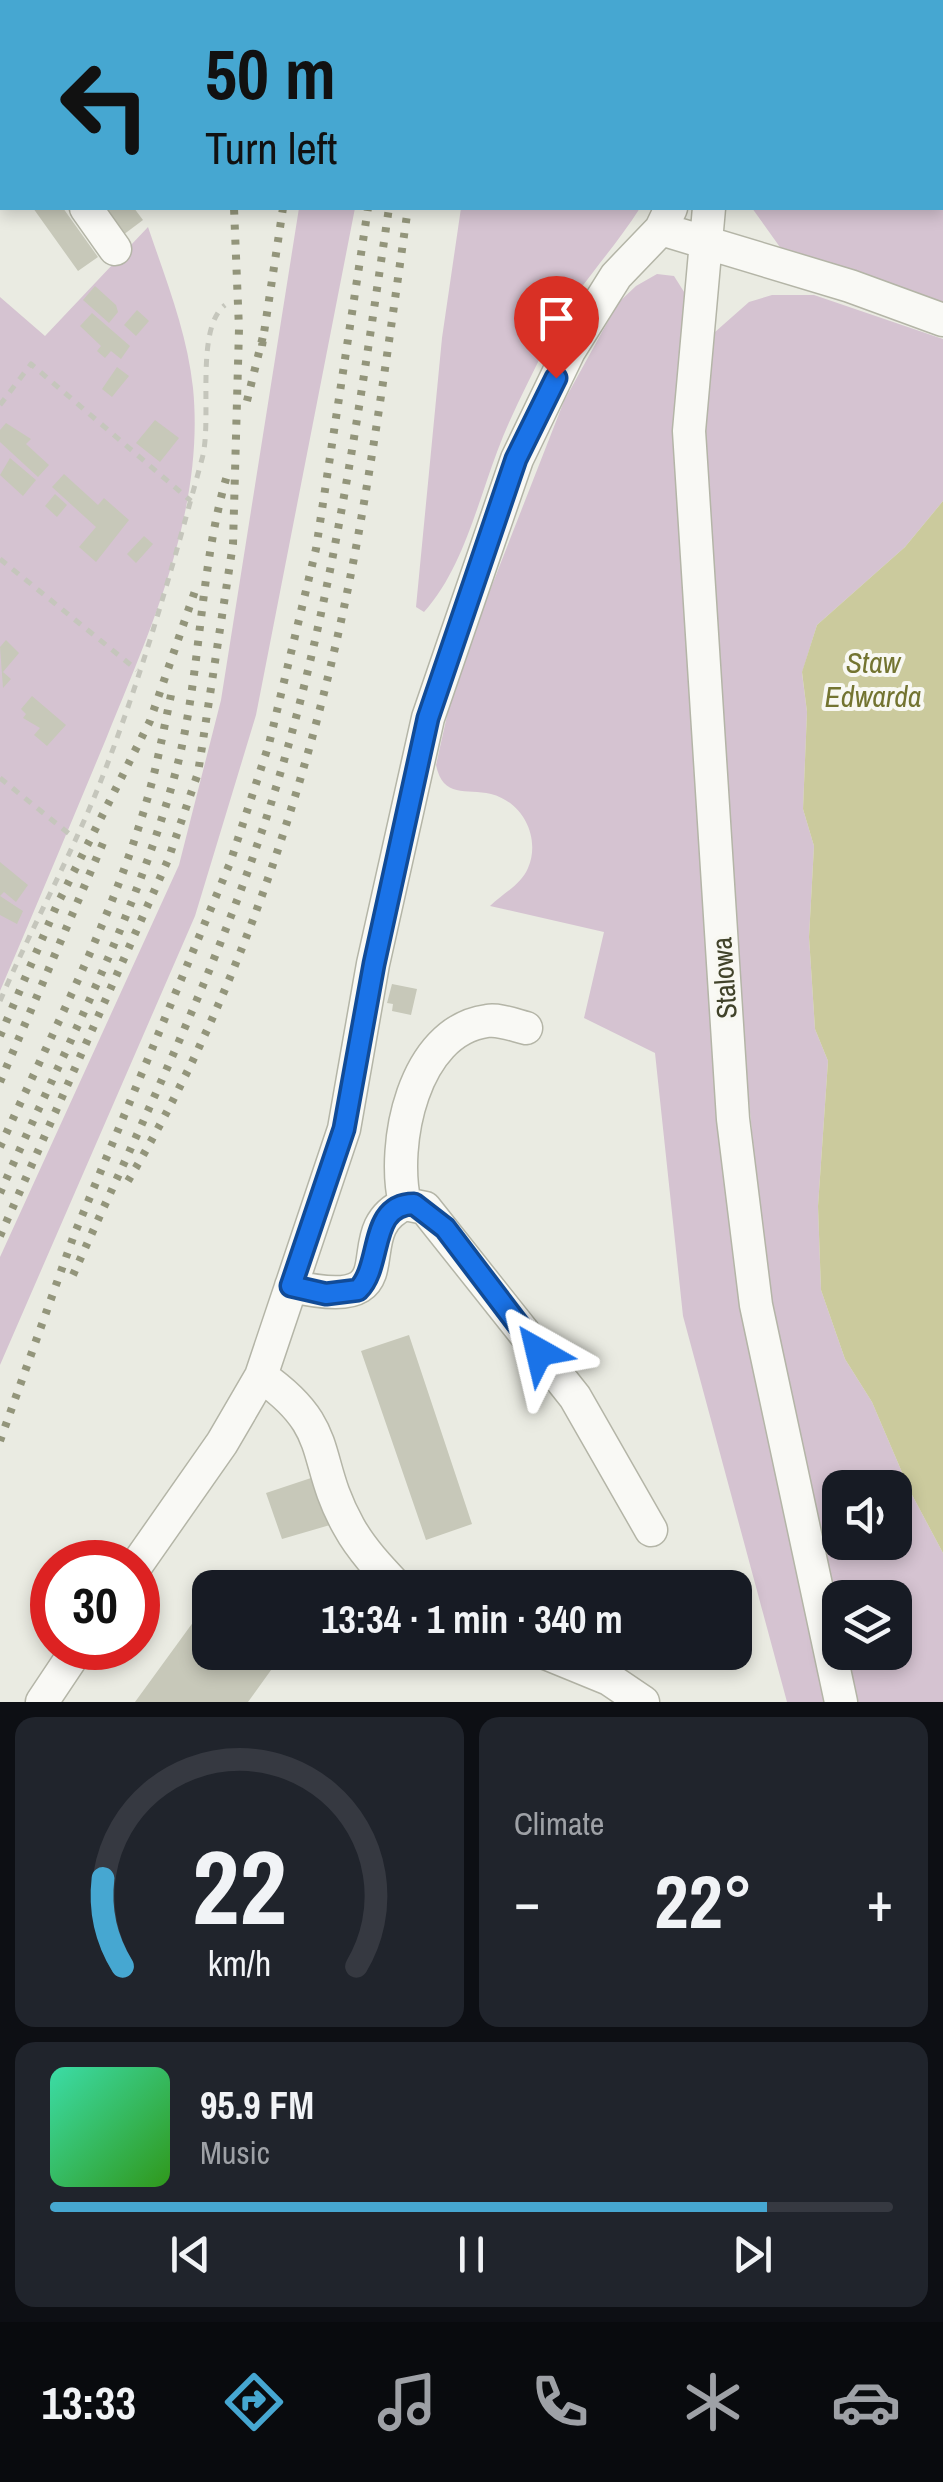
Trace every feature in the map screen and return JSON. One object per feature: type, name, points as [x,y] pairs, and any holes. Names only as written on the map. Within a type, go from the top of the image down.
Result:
[{"type":"street","points":[[87,210],[115,249]]},
{"type":"street","name":"Stalowa","points":[[709,210],[689,431],[733,1119],[756,1305],[841,1702]]},
{"type":"street","points":[[154,1540],[222,1443],[261,1376],[344,1129],[374,964],[428,718],[516,459],[569,350],[616,276],[666,218],[707,246],[850,286],[943,320]]},
{"type":"street","points":[[405,1204],[402,1149],[416,1086],[431,1060],[460,1032],[484,1021],[526,1028]]},
{"type":"street","points":[[291,1286],[326,1294],[358,1290],[369,1274],[383,1224],[405,1204]]},
{"type":"street","points":[[405,1204],[425,1208],[434,1216],[574,1397],[651,1530]]},
{"type":"street","points":[[261,1376],[302,1407],[313,1424],[349,1527],[384,1570]]},
{"type":"street","points":[[42,1702],[63,1670]]},
{"type":"street","points":[[585,1670],[644,1702]]},
{"type":"path","points":[[1,998],[107,764],[172,574],[207,430],[208,337],[216,314],[225,306]]},
{"type":"path","points":[[0,406],[31,364],[191,501]]},
{"type":"path","points":[[0,558],[137,670]]},
{"type":"path","points":[[0,778],[73,837]]},
{"type":"shaded area","points":[[299,210],[355,210],[256,715],[195,916],[0,1365],[0,1257],[179,865],[221,700]]},
{"type":"shaded area","points":[[461,210],[639,210],[570,304],[549,340],[503,438],[459,557],[424,612],[416,607],[442,338]]},
{"type":"shaded area","points":[[753,210],[943,210],[943,308],[802,254],[782,250]]},
{"type":"shaded area","points":[[148,227],[181,326],[193,388],[195,434],[183,523],[140,654],[0,991],[0,297],[45,336]]},
{"type":"shaded area","points":[[657,274],[674,276],[686,295],[709,875],[822,1647],[822,1670],[825,1670],[830,1702],[787,1702],[683,1316],[655,1053],[584,1018],[604,932],[490,906],[528,868],[532,845],[526,823],[502,798],[450,788],[439,776],[436,765],[455,680],[564,401],[618,303]]},
{"type":"shaded area","points":[[772,295],[814,295],[943,339],[943,501],[905,547],[817,625],[802,673],[807,712],[803,809],[814,846],[809,937],[815,1029],[828,1061],[818,1206],[821,1290],[845,1359],[872,1402],[901,1470],[822,1470],[822,1560],[912,1560],[912,1495],[943,1553],[943,1702],[854,1702],[844,1670],[912,1670],[912,1580],[823,1580],[782,1382],[766,1275],[725,857],[701,480],[706,366],[715,332],[749,302]]},
{"type":"water","name":"Staw Edwarda","points":[[943,501],[943,1553],[912,1495],[912,1470],[901,1470],[872,1402],[845,1359],[821,1290],[818,1206],[828,1061],[815,1029],[809,937],[814,846],[803,809],[807,712],[802,672],[817,625],[905,547]]},
{"type":"building","points":[[34,210],[64,210],[98,257],[78,271]]},
{"type":"building","points":[[104,210],[136,210],[143,220],[123,235]]},
{"type":"building","points":[[95,286],[116,305],[118,312],[109,323],[83,300]]},
{"type":"building","points":[[137,310],[149,321],[136,336],[124,325]]},
{"type":"building","points":[[92,313],[130,346],[121,359],[111,351],[105,358],[97,351],[101,346],[80,326]]},
{"type":"building","points":[[117,367],[129,376],[112,397],[102,389]]},
{"type":"building","points":[[155,420],[179,438],[160,462],[136,443]]},
{"type":"building","points":[[6,423],[31,439],[26,444],[49,465],[38,477],[0,442],[0,430]]},
{"type":"building","points":[[10,458],[36,480],[23,496],[0,475]]},
{"type":"building","points":[[64,474],[98,505],[104,498],[129,520],[96,562],[79,547],[96,527],[52,487]]},
{"type":"building","points":[[55,494],[67,505],[57,517],[45,506]]},
{"type":"building","points":[[144,536],[153,544],[136,563],[127,554]]},
{"type":"building","points":[[6,640],[19,653],[3,672],[11,679],[3,688],[0,647]]},
{"type":"building","points":[[32,696],[66,725],[47,746],[34,735],[40,728],[23,718],[26,714],[21,709]]},
{"type":"building","points":[[0,862],[28,885],[16,902],[4,892],[0,896]]},
{"type":"building","points":[[0,896],[23,911],[17,924],[0,915]]},
{"type":"building","points":[[392,984],[417,989],[411,1015],[392,1011],[393,1004],[387,1003]]},
{"type":"building","points":[[409,1335],[472,1524],[426,1540],[361,1351]]},
{"type":"building","points":[[314,1477],[330,1525],[282,1539],[266,1493]]},
{"type":"building","points":[[192,1624],[192,1670],[271,1670],[248,1702],[135,1702]]},
{"type":"railway","points":[[0,1236],[168,860],[198,773],[233,544],[239,329],[234,210]]},
{"type":"railway","points":[[262,346],[283,210]]},
{"type":"railway","points":[[0,1441],[74,1235],[230,863],[269,744],[316,549],[368,210]]},
{"type":"railway","points":[[73,1275],[222,938],[288,747],[340,518],[389,210]]},
{"type":"railway","points":[[128,1181],[205,1035],[268,880],[294,800],[354,558],[408,210]]},
{"type":"railway","points":[[247,401],[264,332]]},
{"type":"railway","points":[[0,1193],[97,983],[161,822],[185,730],[212,542],[229,469]]},
{"type":"railway","points":[[0,1036],[56,907],[150,721],[196,588]]},
{"type":"railway","points":[[0,1147],[119,884],[149,793],[171,695]]},
{"type":"railway","points":[[0,1082],[103,843]]},
{"type":"route","points":[[539,1352],[445,1228],[425,1208],[414,1204],[405,1204],[388,1215],[369,1274],[358,1290],[342,1295],[291,1286],[344,1129],[374,964],[428,718],[516,459],[556,378]]}]
